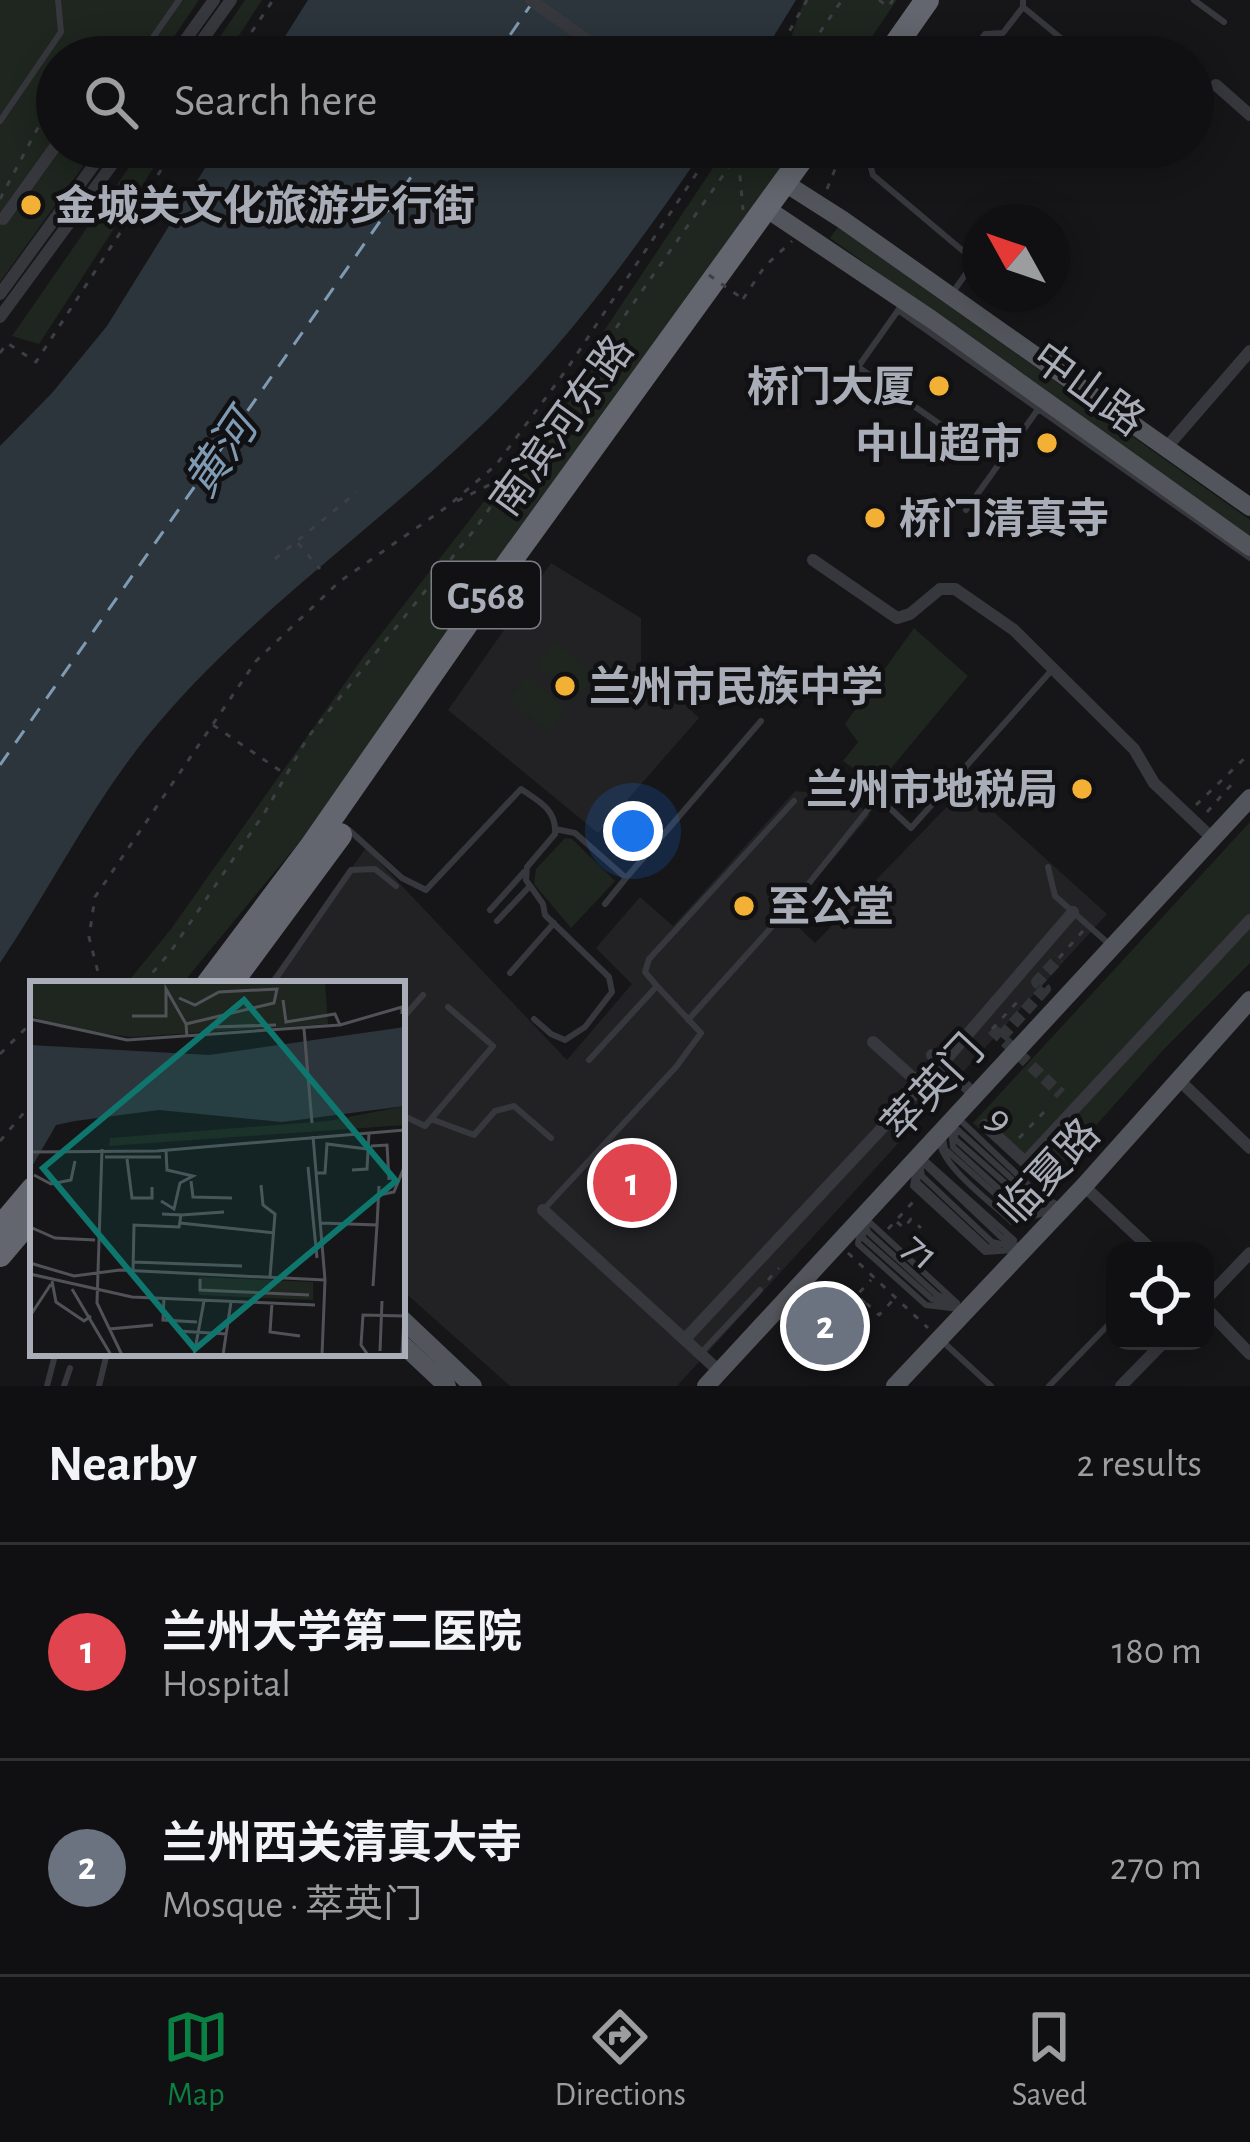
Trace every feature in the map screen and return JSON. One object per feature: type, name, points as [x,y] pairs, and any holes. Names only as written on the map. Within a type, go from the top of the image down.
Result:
[{"type":"highway","points":[[888,36],[913,0]]},
{"type":"highway","points":[[902,36],[927,0]]},
{"type":"highway","name":"南滨河东路","points":[[232,981],[774,219],[800,168]]},
{"type":"highway","name":"南滨河东路","points":[[791,186],[812,168]]},
{"type":"highway","name":"南滨河东路","points":[[210,981],[311,848],[503,571],[774,219]]},
{"type":"highway","points":[[0,1228],[30,1193]]},
{"type":"highway","points":[[0,1255],[30,1220]]},
{"type":"main road","name":"中山路","points":[[791,186],[1250,507]]},
{"type":"main road","name":"中山路","points":[[774,219],[1250,548]]},
{"type":"main road","name":"萃英门","points":[[713,1378],[1250,798]]},
{"type":"main road","name":"临夏路","points":[[895,1386],[1084,1186],[1250,1000]]},
{"type":"main road","points":[[405,1322],[472,1386]]},
{"type":"main road","points":[[405,1337],[458,1386]]},
{"type":"main road","points":[[405,1347],[447,1386]]},
{"type":"main road","points":[[402,1356],[435,1386]]},
{"type":"street","points":[[188,36],[214,0]]},
{"type":"street","points":[[205,36],[230,0]]},
{"type":"street","points":[[531,0],[582,36]]},
{"type":"street","points":[[1216,85],[1250,114]]},
{"type":"street","points":[[2,219],[39,168]]},
{"type":"street","points":[[0,294],[92,168]]},
{"type":"street","points":[[0,317],[109,168]]},
{"type":"street","points":[[1166,448],[1250,351]]},
{"type":"street","points":[[813,560],[897,618],[910,614],[940,589],[955,589],[1014,630],[1134,749],[1154,783],[1213,839]]},
{"type":"street","points":[[685,1340],[922,1086],[937,1060],[1073,913]]},
{"type":"street","points":[[985,1125],[1025,1162],[1250,920]]},
{"type":"street","points":[[1009,986],[1021,998]]},
{"type":"street","points":[[873,1042],[922,1086]]},
{"type":"street","points":[[937,1060],[974,1094]]},
{"type":"street","points":[[1179,1080],[1250,1148]]},
{"type":"street","points":[[1084,1186],[1143,1242]]},
{"type":"street","points":[[543,1210],[701,1354],[713,1378]]},
{"type":"street","points":[[1214,1293],[1250,1253]]},
{"type":"street","points":[[1214,1313],[1250,1354]]},
{"type":"street","points":[[1121,1386],[1156,1350]]},
{"type":"lane","points":[[58,0],[58,36]]},
{"type":"lane","points":[[155,36],[179,0]]},
{"type":"lane","points":[[1194,0],[1224,22]]},
{"type":"lane","points":[[983,36],[1003,33],[1023,3],[1060,36]]},
{"type":"lane","points":[[0,121],[36,68]]},
{"type":"lane","points":[[871,168],[873,175],[975,261],[951,296]]},
{"type":"lane","points":[[901,306],[858,367],[944,427]]},
{"type":"lane","points":[[966,510],[1042,405],[1250,558]]},
{"type":"lane","points":[[688,1020],[794,902],[878,797],[911,828],[1052,669]]},
{"type":"lane","points":[[605,904],[760,721]]},
{"type":"lane","points":[[346,827],[402,878],[426,890],[521,789],[554,817],[555,829],[490,910]]},
{"type":"lane","points":[[543,1210],[701,1034],[645,972],[649,959],[794,801]]},
{"type":"lane","points":[[555,829],[575,833],[626,878]]},
{"type":"lane","points":[[1048,867],[1055,896],[1112,947]]},
{"type":"lane","points":[[274,981],[351,870],[375,868],[396,886]]},
{"type":"lane","points":[[524,872],[554,923],[609,977],[613,992],[585,1027],[565,1040],[534,1019]]},
{"type":"lane","points":[[497,921],[529,886]]},
{"type":"lane","points":[[511,973],[554,923]]},
{"type":"lane","points":[[589,1060],[657,986]]},
{"type":"lane","points":[[405,1016],[423,995]]},
{"type":"lane","points":[[405,1116],[425,1126],[493,1046],[448,1007]]},
{"type":"lane","points":[[431,1118],[474,1135],[496,1111],[514,1106],[551,1138]]},
{"type":"lane","points":[[955,1114],[940,1137],[940,1151],[1012,1222],[1063,1208]]},
{"type":"lane","points":[[955,1114],[950,1134],[953,1147],[1023,1211],[1063,1208]]},
{"type":"lane","points":[[955,1114],[959,1134],[1035,1200],[1063,1208]]},
{"type":"lane","points":[[919,1155],[914,1186],[985,1252],[1025,1249]]},
{"type":"lane","points":[[919,1155],[927,1171],[1000,1237],[1025,1249]]},
{"type":"lane","points":[[862,1216],[858,1244],[926,1305],[965,1310]]},
{"type":"lane","points":[[862,1216],[868,1232],[936,1294],[965,1310]]},
{"type":"lane","points":[[701,1354],[760,1289]]},
{"type":"lane","points":[[1049,1386],[1106,1327]]},
{"type":"lane","points":[[938,1337],[991,1386]]},
{"type":"lane","points":[[99,1386],[106,1356]]},
{"type":"lane","points":[[47,1386],[54,1359]]},
{"type":"lane","points":[[64,1386],[70,1368]]},
{"type":"path","points":[[249,36],[273,0]]},
{"type":"path","points":[[787,36],[807,0]]},
{"type":"path","points":[[817,36],[842,0]]},
{"type":"path","points":[[879,0],[887,7],[893,0]]},
{"type":"path","points":[[0,199],[36,131]]},
{"type":"path","points":[[0,338],[36,362],[162,168]]},
{"type":"path","points":[[99,981],[89,937],[95,897],[256,661],[339,582],[448,506],[496,465],[700,168]]},
{"type":"path","points":[[146,981],[171,951],[308,737],[475,529],[728,168]]},
{"type":"path","points":[[709,275],[743,299],[765,266],[774,219],[746,168]]},
{"type":"path","points":[[0,353],[7,343]]},
{"type":"path","points":[[448,506],[514,472]]},
{"type":"path","points":[[275,560],[357,492]]},
{"type":"path","points":[[297,542],[320,569]]},
{"type":"path","points":[[213,725],[286,775]]},
{"type":"path","points":[[1186,814],[1250,753]]},
{"type":"path","points":[[1204,814],[1232,784]]},
{"type":"path","points":[[1058,958],[1088,926]]},
{"type":"path","points":[[992,1029],[1021,998]]},
{"type":"path","points":[[0,1054],[30,1024]]},
{"type":"path","points":[[915,1124],[931,1106],[922,1086]]},
{"type":"path","points":[[0,1142],[30,1106]]},
{"type":"path","points":[[1010,1148],[1047,1109]]},
{"type":"path","points":[[896,1221],[904,1228],[911,1219],[921,1228]]},
{"type":"path","points":[[838,1244],[938,1337]]},
{"type":"path","points":[[760,1289],[779,1268]]},
{"type":"path","points":[[874,1277],[857,1295],[879,1315],[896,1298]]},
{"type":"path","points":[[856,1316],[867,1304]]},
{"type":"shaded area","points":[[0,0],[199,0],[174,36],[36,36],[36,168],[82,168],[0,282]]},
{"type":"shaded area","points":[[245,0],[262,0],[239,36],[220,36]]},
{"type":"shaded area","points":[[804,0],[897,0],[872,36],[791,36]]},
{"type":"shaded area","points":[[128,168],[153,168],[39,344],[12,336]]},
{"type":"shaded area","points":[[713,168],[780,168],[340,793],[184,981],[128,981],[171,929],[364,656],[527,446]]},
{"type":"shaded area","points":[[838,227],[1250,520],[1250,537],[830,238]]},
{"type":"shaded area","name":"兰州市民族中学","points":[[551,563],[641,618],[641,662],[699,718],[598,833],[448,710]]},
{"type":"shaded area","points":[[914,628],[968,676],[877,785],[843,761],[858,742],[845,724]]},
{"type":"shaded area","points":[[555,642],[595,675],[576,698],[536,664]]},
{"type":"shaded area","points":[[527,676],[567,709],[549,732],[508,699]]},
{"type":"shaded area","points":[[827,781],[870,815],[786,915],[815,943],[966,787],[1107,914],[677,1386],[510,1386],[405,1293],[405,981],[269,981],[366,848],[567,1060],[632,984],[596,948],[640,897],[673,926],[795,791],[813,793]]},
{"type":"shaded area","points":[[1250,822],[1250,963],[1164,1049],[1042,1186],[973,1123]]},
{"type":"shaded area","points":[[565,838],[572,839],[615,881],[571,928],[534,884],[536,869]]},
{"type":"water","points":[[308,0],[796,0],[774,36],[285,36]]},
{"type":"water","name":"黄河","points":[[205,168],[690,168],[601,292],[514,393],[237,641],[161,720],[96,808],[0,963],[0,446],[107,326]]},
{"type":"ferry route","points":[[509,36],[530,6]]},
{"type":"ferry route","points":[[0,765],[417,168]]},
{"type":"tunnel","points":[[1001,1037],[1045,989],[1037,982],[1059,958]]},
{"type":"tunnel","points":[[992,1029],[1061,1094]]},
{"type":"place","name":"金城关文化旅游步行街","points":[[31,205]]},
{"type":"place","name":"桥门大厦","points":[[939,386]]},
{"type":"place","name":"中山超市","points":[[1047,443]]},
{"type":"place","name":"桥门清真寺","points":[[875,518]]},
{"type":"place","name":"兰州市民族中学","points":[[565,686]]},
{"type":"place","name":"兰州市地税局","points":[[1082,789]]},
{"type":"place","name":"至公堂","points":[[744,906]]},
{"type":"place","name":"兰州大学第二医院","points":[[632,1183]]},
{"type":"place","name":"兰州西关清真大寺","points":[[825,1326]]}]
